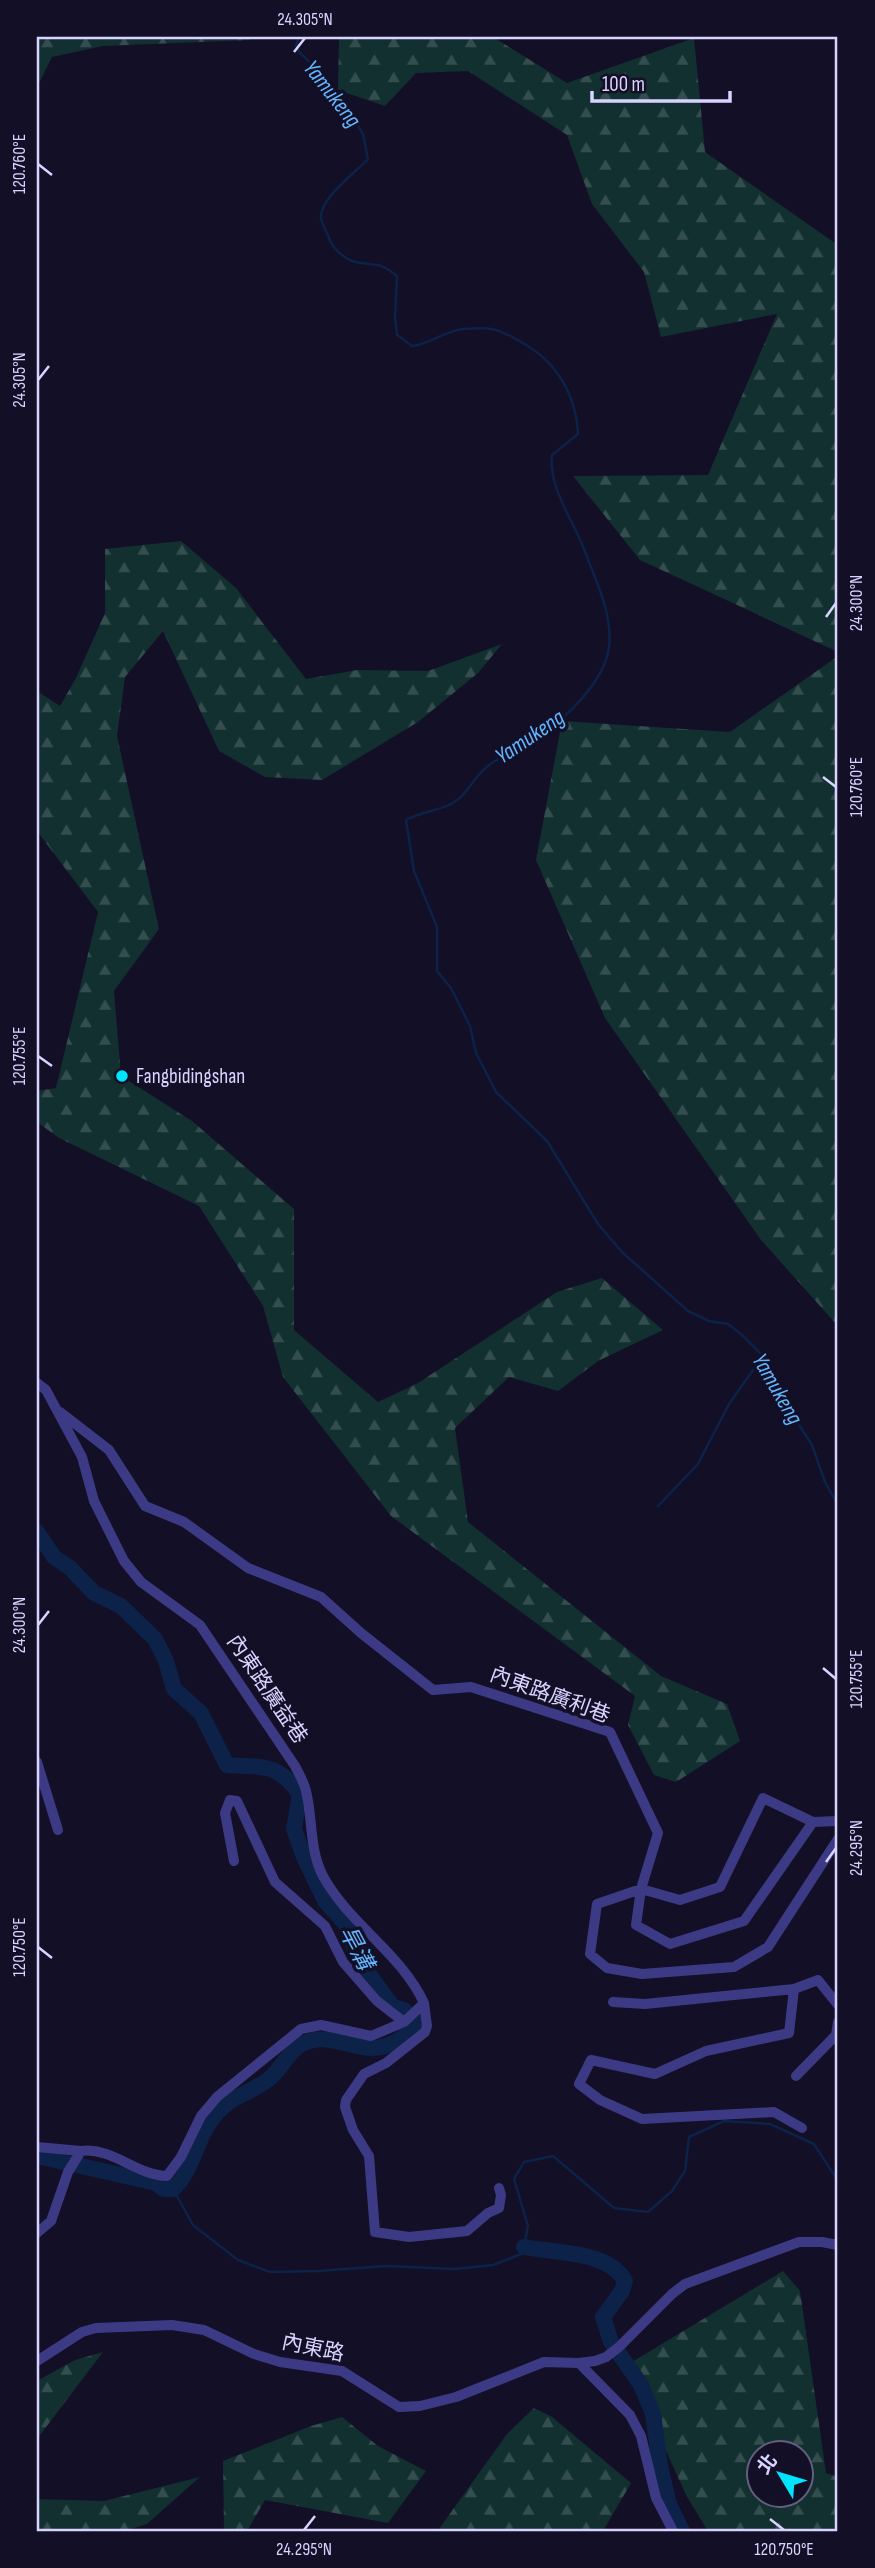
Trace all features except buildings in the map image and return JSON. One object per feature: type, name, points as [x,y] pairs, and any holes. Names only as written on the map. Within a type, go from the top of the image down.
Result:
[{"type":"street","name":"內東路廣益巷","points":[[37,1383],[46,1390],[82,1457],[94,1502],[124,1562],[141,1583],[200,1625],[295,1766],[306,1789],[314,1849],[323,1875],[341,1900],[413,1980],[424,2003]]},
{"type":"street","name":"內東路廣益巷","points":[[57,1410],[109,1450],[145,1506],[184,1522],[248,1568],[321,1597],[361,1633],[433,1690]]},
{"type":"street","name":"內東路廣利巷","points":[[433,1690],[471,1687],[610,1732],[658,1833],[641,1889],[636,1924],[670,1944],[744,1921],[813,1822]]},
{"type":"street","points":[[37,1762],[58,1830]]},
{"type":"street","points":[[838,1821],[813,1822],[763,1798],[720,1887],[680,1900],[641,1889],[597,1904],[590,1954],[607,1968],[642,1974],[734,1968],[768,1947],[838,1839]]},
{"type":"street","points":[[234,1861],[225,1813],[230,1800],[237,1801],[275,1882],[325,1926],[343,1962],[377,2001],[404,2022]]},
{"type":"street","points":[[613,2002],[645,2004],[794,1989],[818,1980],[838,2005]]},
{"type":"street","points":[[794,1989],[789,2033],[706,2051],[655,2074],[591,2060],[579,2084],[600,2100],[642,2119],[774,2112],[802,2128]]},
{"type":"street","points":[[37,2147],[91,2150],[111,2155],[136,2168],[167,2176],[181,2157],[201,2116],[217,2097],[301,2029],[321,2025],[371,2036],[404,2022],[424,2003]]},
{"type":"street","points":[[424,2003],[427,2026],[425,2032],[386,2063],[364,2074],[346,2100],[345,2107],[353,2130],[369,2157],[374,2232],[409,2237],[467,2231],[499,2207],[499,2188]]},
{"type":"street","points":[[796,2076],[836,2035],[838,2022]]},
{"type":"street","points":[[37,2233],[51,2221],[68,2172],[81,2151]]},
{"type":"street","name":"內東路","points":[[37,2361],[82,2332],[96,2328],[186,2326],[204,2330],[254,2354],[279,2362],[342,2371],[399,2407],[420,2406],[456,2397],[544,2362],[595,2361],[619,2347],[685,2284],[799,2242],[838,2245]]},
{"type":"street","points":[[579,2363],[630,2415],[641,2436],[656,2498],[673,2531]]},
{"type":"green space","points":[[37,37],[252,37],[250,40],[103,46],[52,57],[37,87]]},
{"type":"green space","points":[[339,37],[493,37],[567,83],[694,38],[705,152],[835,243],[838,239],[838,652],[640,560],[573,476],[708,475],[777,314],[661,337],[644,272],[592,204],[567,135],[468,71],[416,73],[385,106],[338,90]]},
{"type":"green space","points":[[181,541],[236,588],[306,679],[357,670],[428,671],[502,644],[478,673],[418,722],[322,780],[265,777],[219,751],[163,631],[125,677],[117,736],[159,929],[114,991],[121,1076],[192,1121],[294,1209],[294,1330],[378,1402],[418,1383],[557,1292],[602,1278],[663,1330],[598,1361],[558,1391],[509,1377],[455,1428],[468,1522],[661,1676],[727,1704],[740,1741],[676,1782],[654,1775],[628,1725],[635,1696],[391,1516],[283,1377],[263,1306],[199,1206],[59,1138],[37,1122],[37,1091],[56,1088],[98,912],[37,831],[37,691],[60,706],[76,678],[105,613],[105,549]]},
{"type":"green space","points":[[838,656],[838,1326],[761,1240],[605,1018],[536,860],[562,721],[730,732]]},
{"type":"green space","points":[[783,2271],[800,2291],[826,2473],[838,2477],[838,2531],[708,2531],[687,2497],[627,2365]]},
{"type":"green space","points":[[103,2352],[37,2439],[37,2381],[75,2360]]},
{"type":"green space","points":[[534,2408],[552,2417],[631,2483],[603,2531],[441,2531],[439,2529],[507,2434]]},
{"type":"green space","points":[[342,2417],[378,2446],[426,2471],[388,2523],[265,2500],[247,2531],[224,2531],[223,2461],[311,2426]]},
{"type":"green space","points":[[200,2477],[147,2524],[124,2531],[37,2531],[37,2499],[104,2501]]},
{"type":"waterway","name":"Yamukeng","points":[[299,37],[296,46],[300,53],[320,72],[363,134],[368,159],[332,194],[321,218],[332,245],[345,257],[359,263],[378,265],[397,276],[397,335],[412,346],[457,330],[481,328],[503,332],[533,350],[562,380],[573,405],[578,434],[552,455],[554,479],[598,584],[610,635],[606,660],[600,673],[583,698],[561,720],[539,737],[488,766],[457,800],[406,820],[414,871],[437,927],[437,971],[451,988],[470,1026],[476,1053],[496,1092],[547,1141],[598,1224],[622,1252],[688,1311],[709,1321],[728,1324],[763,1356],[787,1406],[812,1445],[825,1482],[838,1505]]},
{"type":"waterway","points":[[658,1506],[698,1464],[729,1404],[763,1356]]},
{"type":"waterway","name":"旱溝","points":[[37,1532],[54,1557],[70,1568],[94,1593],[121,1606],[155,1639],[166,1661],[174,1689],[201,1713],[227,1765],[276,1771],[300,1794],[294,1829],[325,1901],[345,1923],[359,1961],[393,2007],[404,2010],[415,2020],[414,2028],[398,2041],[383,2047],[369,2048],[329,2040],[316,2040],[297,2047],[269,2079],[230,2101],[216,2114],[204,2131],[185,2174],[173,2189],[164,2189],[156,2183],[37,2156]]},
{"type":"waterway","points":[[173,2189],[193,2225],[238,2260],[270,2272],[386,2266],[455,2269],[493,2265],[521,2254],[524,2247],[528,2226],[514,2179],[524,2162],[553,2156],[614,2208],[648,2212],[672,2191],[685,2171],[689,2137],[724,2121],[770,2124],[814,2144],[838,2181]]},
{"type":"waterway","points":[[524,2247],[594,2259],[617,2271],[625,2281],[622,2291],[603,2317],[611,2342],[641,2385],[653,2414],[660,2466],[669,2504],[682,2531]]},
{"type":"place","name":"Fangbidingshan","points":[[122,1076]]}]
